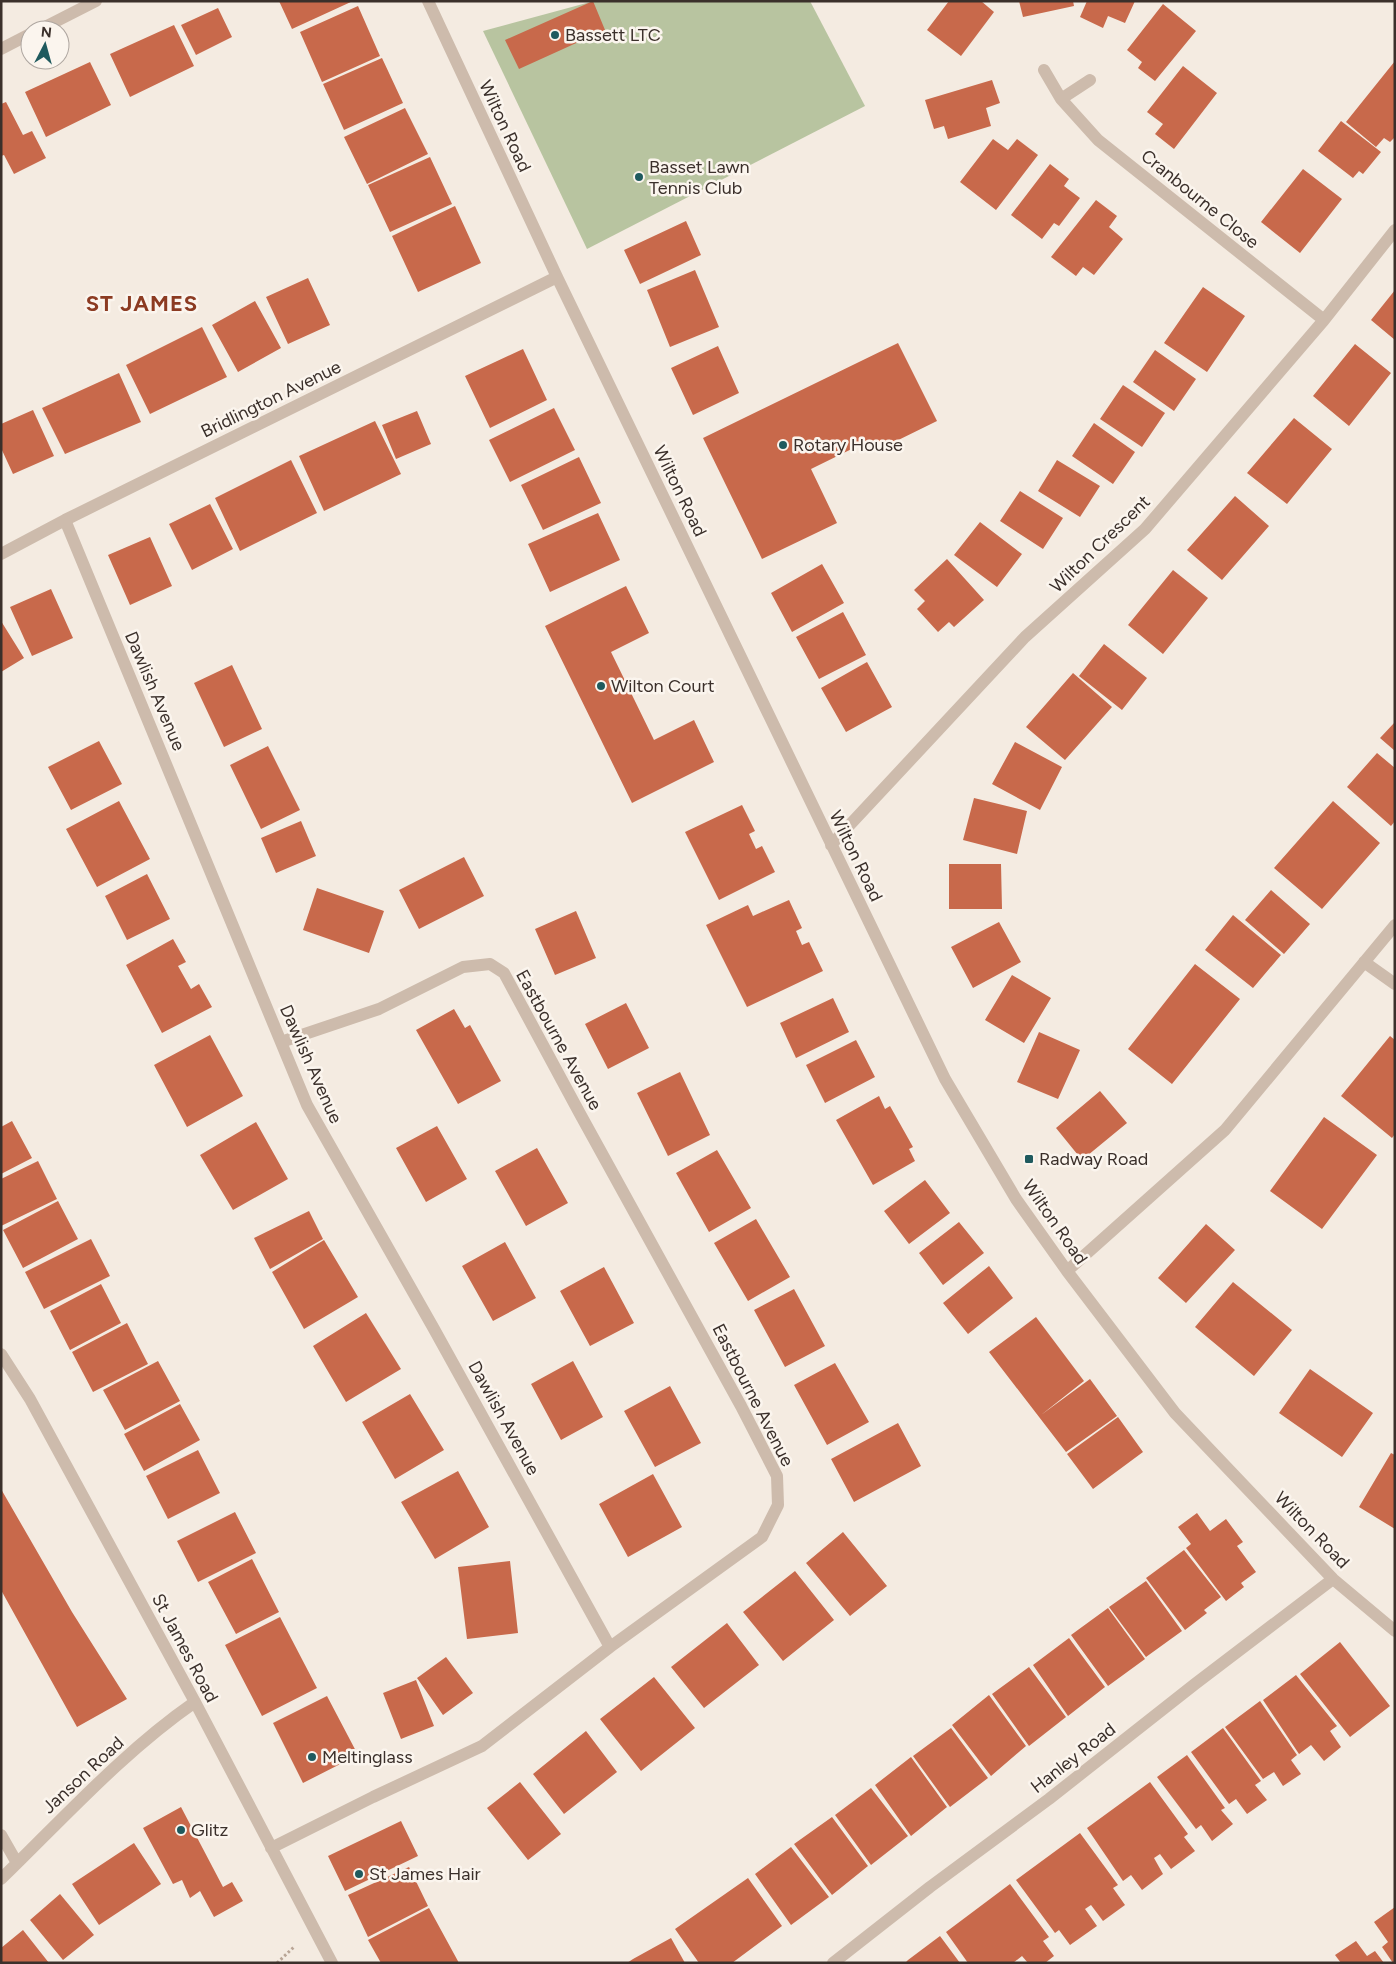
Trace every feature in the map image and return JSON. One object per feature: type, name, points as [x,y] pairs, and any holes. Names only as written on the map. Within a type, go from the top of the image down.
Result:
[{"type":"street","points":[[58,20],[96,1]]},
{"type":"street","name":"Wilton Road","points":[[428,1],[556,276],[831,845],[946,1079],[1016,1199],[1175,1413],[1334,1579],[1395,1631]]},
{"type":"street","points":[[1,48],[20,39]]},
{"type":"street","name":"Cranbourne Close","points":[[1044,70],[1060,99],[1098,140],[1324,320]]},
{"type":"street","points":[[1060,99],[1090,80]]},
{"type":"street","name":"Wilton Crescent","points":[[831,845],[1025,637],[1145,529],[1324,320],[1395,230]]},
{"type":"street","name":"Bridlington Avenue","points":[[1,554],[65,520],[556,276]]},
{"type":"street","name":"Dawlish Avenue","points":[[65,520],[307,1105],[434,1329],[610,1647]]},
{"type":"street","points":[[1067,1270],[1225,1130],[1395,925]]},
{"type":"street","points":[[1364,962],[1395,984]]},
{"type":"street","name":"Eastbourne Avenue","points":[[271,1848],[374,1796],[482,1746],[610,1647],[762,1537],[778,1505],[777,1476],[741,1406],[578,1112],[504,973],[490,964],[462,967],[379,1009],[281,1042]]},
{"type":"street","name":"St James Road","points":[[1,1354],[30,1399],[195,1702],[332,1963]]},
{"type":"street","name":"Hanley Road","points":[[833,1963],[930,1886],[1049,1799],[1195,1684],[1334,1579]]},
{"type":"street","name":"Janson Road","points":[[1,1879],[112,1770],[168,1721],[195,1702]]},
{"type":"street","points":[[1,1835],[17,1863]]},
{"type":"green space","name":"Basset Lawn Tennis Club","points":[[594,1],[810,1],[865,106],[587,249],[483,31]]},
{"type":"building","points":[[279,1],[353,1],[292,29]]},
{"type":"building","name":"Bassett LTC","points":[[593,1],[605,30],[519,69],[505,40]]},
{"type":"building","points":[[949,1],[981,1],[994,12],[961,56],[927,30]]},
{"type":"building","points":[[1019,1],[1073,1],[1074,6],[1023,17]]},
{"type":"building","points":[[1087,1],[1135,1],[1125,23],[1108,16],[1103,28],[1080,17]]},
{"type":"building","points":[[1163,4],[1196,31],[1155,81],[1138,68],[1142,62],[1127,50]]},
{"type":"building","points":[[358,6],[380,56],[322,82],[300,32]]},
{"type":"building","points":[[218,8],[232,37],[196,55],[181,25]]},
{"type":"building","points":[[174,25],[194,66],[130,97],[110,54]]},
{"type":"building","points":[[382,58],[403,103],[344,130],[323,84]]},
{"type":"building","points":[[1395,61],[1395,137],[1390,142],[1384,138],[1376,147],[1346,122]]},
{"type":"building","points":[[90,62],[111,105],[46,137],[25,92]]},
{"type":"building","points":[[1183,66],[1217,93],[1174,149],[1155,134],[1163,124],[1147,112]]},
{"type":"building","points":[[992,80],[1000,103],[986,108],[991,126],[948,139],[944,126],[934,129],[925,100]]},
{"type":"building","points":[[6,102],[23,135],[32,131],[46,158],[14,174],[4,155],[1,156],[1,104]]},
{"type":"building","points":[[405,108],[428,154],[367,184],[344,137]]},
{"type":"building","points":[[1341,121],[1381,152],[1363,174],[1359,171],[1353,178],[1318,151]]},
{"type":"building","points":[[993,139],[1008,150],[1017,139],[1038,155],[996,210],[960,182]]},
{"type":"building","points":[[430,157],[452,204],[390,232],[368,185]]},
{"type":"building","points":[[1050,164],[1069,179],[1064,186],[1080,198],[1059,226],[1054,223],[1042,239],[1011,215]]},
{"type":"building","points":[[1303,169],[1342,199],[1300,253],[1261,222]]},
{"type":"building","points":[[1096,200],[1117,216],[1109,227],[1123,239],[1094,275],[1083,267],[1076,276],[1051,257]]},
{"type":"building","points":[[455,206],[481,263],[418,292],[392,236]]},
{"type":"building","points":[[686,221],[701,255],[640,284],[624,250]]},
{"type":"building","points":[[695,270],[719,327],[670,347],[647,290]]},
{"type":"building","points":[[308,278],[330,325],[288,344],[266,297]]},
{"type":"building","points":[[1203,287],[1245,316],[1207,372],[1164,343]]},
{"type":"building","points":[[1395,290],[1395,340],[1371,320]]},
{"type":"building","points":[[255,301],[281,348],[238,372],[212,325]]},
{"type":"building","points":[[202,327],[227,377],[150,414],[126,365]]},
{"type":"building","name":"Rotary House","points":[[898,343],[937,421],[876,451],[870,440],[811,469],[837,523],[762,559],[703,438]]},
{"type":"building","points":[[1355,344],[1391,373],[1349,426],[1313,396]]},
{"type":"building","points":[[718,346],[739,393],[693,415],[671,368]]},
{"type":"building","points":[[523,349],[547,400],[490,428],[465,376]]},
{"type":"building","points":[[1155,350],[1196,379],[1174,411],[1133,382]]},
{"type":"building","points":[[119,373],[141,422],[65,454],[42,408]]},
{"type":"building","points":[[1123,385],[1165,413],[1142,447],[1100,419]]},
{"type":"building","points":[[554,408],[575,450],[510,482],[489,440]]},
{"type":"building","points":[[33,410],[54,456],[13,474],[1,448],[1,424]]},
{"type":"building","points":[[417,411],[431,444],[396,459],[382,425]]},
{"type":"building","points":[[1294,418],[1332,449],[1287,504],[1247,473]]},
{"type":"building","points":[[375,421],[401,474],[324,511],[299,456]]},
{"type":"building","points":[[1094,423],[1135,452],[1113,484],[1072,456]]},
{"type":"building","points":[[579,457],[601,503],[543,530],[521,485]]},
{"type":"building","points":[[291,460],[317,513],[240,551],[215,498]]},
{"type":"building","points":[[1057,460],[1100,486],[1080,517],[1038,491]]},
{"type":"building","points":[[1020,491],[1063,518],[1043,549],[1000,521]]},
{"type":"building","points":[[1235,496],[1269,526],[1222,580],[1187,550]]},
{"type":"building","points":[[210,504],[233,549],[192,570],[169,524]]},
{"type":"building","points":[[598,513],[620,560],[550,592],[528,544]]},
{"type":"building","points":[[980,522],[1022,554],[997,587],[954,555]]},
{"type":"building","points":[[150,537],[172,586],[130,605],[108,555]]},
{"type":"building","points":[[947,559],[984,600],[954,627],[949,622],[938,632],[917,609],[925,601],[914,590]]},
{"type":"building","points":[[822,564],[844,603],[792,632],[771,593]]},
{"type":"building","points":[[1173,570],[1208,598],[1163,654],[1128,625]]},
{"type":"building","name":"Wilton Court","points":[[626,586],[649,633],[611,652],[654,740],[694,720],[714,762],[632,803],[545,626]]},
{"type":"building","points":[[51,589],[73,638],[32,656],[10,607]]},
{"type":"building","points":[[843,612],[866,655],[819,679],[796,637]]},
{"type":"building","points":[[1,621],[24,658],[1,672]]},
{"type":"building","points":[[1104,644],[1147,678],[1122,710],[1079,676]]},
{"type":"building","points":[[867,662],[892,707],[846,732],[821,688]]},
{"type":"building","points":[[232,665],[262,729],[224,747],[194,683]]},
{"type":"building","points":[[1073,673],[1112,707],[1065,760],[1026,727]]},
{"type":"building","points":[[1395,722],[1395,751],[1380,738]]},
{"type":"building","points":[[99,741],[122,784],[71,810],[48,767]]},
{"type":"building","points":[[1015,742],[1062,767],[1040,810],[992,784]]},
{"type":"building","points":[[268,746],[300,810],[261,829],[230,765]]},
{"type":"building","points":[[1377,753],[1395,768],[1395,821],[1391,826],[1347,787]]},
{"type":"building","points":[[974,798],[1027,811],[1017,854],[963,840]]},
{"type":"building","points":[[119,801],[150,859],[97,887],[66,829]]},
{"type":"building","points":[[1333,801],[1380,843],[1322,909],[1274,868]]},
{"type":"building","points":[[742,805],[755,831],[749,834],[756,849],[762,846],[775,872],[719,900],[685,832]]},
{"type":"building","points":[[301,821],[316,856],[276,873],[261,838]]},
{"type":"building","points":[[464,857],[484,896],[419,929],[399,890]]},
{"type":"building","points":[[949,864],[1001,864],[1002,909],[949,909]]},
{"type":"building","points":[[147,874],[170,919],[127,940],[105,896]]},
{"type":"building","points":[[317,888],[384,911],[369,953],[303,930]]},
{"type":"building","points":[[1271,890],[1310,924],[1284,954],[1245,920]]},
{"type":"building","points":[[789,900],[802,928],[796,931],[802,945],[809,942],[823,971],[747,1007],[706,925],[748,905],[753,916]]},
{"type":"building","points":[[576,911],[596,958],[555,975],[535,929]]},
{"type":"building","points":[[1233,915],[1281,955],[1253,988],[1205,950]]},
{"type":"building","points":[[999,922],[1021,962],[973,988],[951,947]]},
{"type":"building","points":[[173,939],[186,962],[178,966],[191,989],[199,984],[212,1007],[162,1033],[126,965]]},
{"type":"building","points":[[1195,964],[1240,999],[1172,1084],[1128,1049]]},
{"type":"building","points":[[1012,975],[1051,998],[1024,1043],[985,1020]]},
{"type":"building","points":[[833,998],[849,1032],[796,1058],[780,1023]]},
{"type":"building","points":[[626,1003],[649,1048],[608,1069],[585,1024]]},
{"type":"building","points":[[454,1009],[465,1028],[470,1025],[501,1081],[458,1104],[416,1030]]},
{"type":"building","points":[[1039,1032],[1080,1050],[1058,1099],[1017,1082]]},
{"type":"building","points":[[210,1035],[243,1096],[187,1127],[154,1065]]},
{"type":"building","points":[[1390,1036],[1395,1040],[1395,1134],[1392,1138],[1341,1096]]},
{"type":"building","points":[[856,1040],[875,1077],[825,1103],[806,1065]]},
{"type":"building","points":[[680,1072],[710,1135],[668,1156],[637,1093]]},
{"type":"building","points":[[1100,1091],[1127,1123],[1082,1160],[1056,1128]]},
{"type":"building","points":[[879,1096],[885,1109],[890,1106],[913,1147],[909,1149],[915,1161],[873,1185],[836,1120]]},
{"type":"building","points":[[1324,1117],[1377,1155],[1322,1229],[1270,1191]]},
{"type":"building","points":[[12,1121],[32,1158],[1,1174],[1,1127]]},
{"type":"building","points":[[256,1122],[288,1179],[233,1210],[200,1155]]},
{"type":"building","points":[[437,1126],[467,1179],[426,1202],[396,1148]]},
{"type":"building","points":[[537,1148],[568,1203],[526,1226],[495,1171]]},
{"type":"building","points":[[717,1150],[751,1208],[709,1232],[676,1173]]},
{"type":"building","points":[[38,1161],[57,1199],[1,1226],[1,1179]]},
{"type":"building","points":[[925,1180],[950,1213],[909,1244],[884,1211]]},
{"type":"building","points":[[58,1201],[78,1239],[23,1268],[3,1230]]},
{"type":"building","points":[[309,1211],[323,1239],[270,1269],[254,1238]]},
{"type":"building","points":[[756,1219],[790,1277],[748,1301],[714,1243]]},
{"type":"building","points":[[959,1222],[984,1253],[943,1285],[919,1253]]},
{"type":"building","points":[[1206,1224],[1235,1250],[1186,1303],[1158,1278]]},
{"type":"building","points":[[91,1239],[110,1276],[44,1309],[25,1272]]},
{"type":"building","points":[[324,1240],[358,1297],[304,1329],[272,1272]]},
{"type":"building","points":[[505,1242],[536,1298],[493,1321],[462,1266]]},
{"type":"building","points":[[989,1266],[1013,1298],[968,1334],[943,1303]]},
{"type":"building","points":[[604,1267],[634,1323],[590,1346],[560,1291]]},
{"type":"building","points":[[1233,1282],[1292,1330],[1254,1376],[1195,1327]]},
{"type":"building","points":[[101,1284],[121,1323],[70,1350],[50,1311]]},
{"type":"building","points":[[794,1289],[825,1346],[785,1367],[754,1310]]},
{"type":"building","points":[[366,1313],[401,1369],[346,1402],[313,1346]]},
{"type":"building","points":[[1036,1317],[1084,1381],[1041,1415],[1090,1379],[1117,1416],[1066,1452],[989,1352]]},
{"type":"building","points":[[127,1323],[148,1364],[93,1392],[72,1352]]},
{"type":"building","points":[[158,1361],[180,1401],[125,1430],[103,1390]]},
{"type":"building","points":[[573,1361],[603,1417],[561,1440],[531,1384]]},
{"type":"building","points":[[835,1363],[869,1422],[827,1445],[794,1385]]},
{"type":"building","points":[[1310,1369],[1373,1413],[1342,1457],[1279,1413]]},
{"type":"building","points":[[670,1386],[701,1443],[655,1467],[624,1411]]},
{"type":"building","points":[[410,1394],[444,1450],[395,1479],[362,1422]]},
{"type":"building","points":[[180,1404],[200,1440],[144,1471],[124,1434]]},
{"type":"building","points":[[1118,1417],[1143,1452],[1093,1489],[1067,1454]]},
{"type":"building","points":[[898,1423],[921,1466],[854,1502],[831,1459]]},
{"type":"building","points":[[198,1450],[220,1493],[168,1519],[146,1476]]},
{"type":"building","points":[[1391,1453],[1395,1455],[1395,1529],[1359,1507]]},
{"type":"building","points":[[458,1471],[489,1527],[435,1559],[401,1502]]},
{"type":"building","points":[[653,1474],[682,1527],[628,1557],[599,1504]]},
{"type":"building","points":[[1,1489],[72,1612],[127,1699],[77,1727],[1,1590]]},
{"type":"building","points":[[235,1512],[256,1553],[198,1582],[177,1541]]},
{"type":"building","points":[[1197,1513],[1210,1531],[1226,1519],[1243,1542],[1237,1546],[1256,1572],[1241,1583],[1244,1587],[1226,1601],[1186,1548],[1191,1544],[1178,1527]]},
{"type":"building","points":[[843,1532],[887,1586],[850,1616],[806,1563]]},
{"type":"building","points":[[1184,1550],[1221,1597],[1204,1610],[1207,1613],[1185,1630],[1146,1578]]},
{"type":"building","points":[[252,1559],[279,1612],[236,1634],[208,1582]]},
{"type":"building","points":[[510,1561],[518,1633],[467,1639],[458,1567]]},
{"type":"building","points":[[795,1571],[834,1620],[783,1661],[743,1612]]},
{"type":"building","points":[[1146,1581],[1182,1631],[1146,1657],[1109,1607]]},
{"type":"building","points":[[1108,1608],[1145,1659],[1108,1686],[1071,1635]]},
{"type":"building","points":[[280,1617],[317,1688],[262,1716],[225,1645]]},
{"type":"building","points":[[727,1623],[759,1665],[704,1708],[671,1667]]},
{"type":"building","points":[[1069,1638],[1105,1687],[1068,1716],[1033,1665]]},
{"type":"building","points":[[1340,1642],[1390,1706],[1350,1737],[1300,1674]]},
{"type":"building","points":[[446,1657],[473,1693],[443,1715],[417,1678]]},
{"type":"building","points":[[1029,1667],[1066,1717],[1029,1746],[992,1694]]},
{"type":"building","points":[[1296,1675],[1337,1726],[1330,1731],[1341,1747],[1324,1761],[1311,1745],[1299,1754],[1263,1700]]},
{"type":"building","points":[[654,1677],[695,1728],[641,1771],[600,1719]]},
{"type":"building","points":[[416,1680],[434,1726],[401,1739],[383,1693]]},
{"type":"building","points":[[989,1695],[1026,1746],[991,1776],[952,1725]]},
{"type":"building","points":[[327,1696],[358,1755],[303,1783],[273,1723]]},
{"type":"building","points":[[1260,1701],[1297,1755],[1291,1760],[1301,1774],[1283,1786],[1274,1772],[1263,1779],[1225,1727]]},
{"type":"building","points":[[951,1728],[988,1778],[950,1807],[913,1756]]},
{"type":"building","points":[[1223,1728],[1261,1781],[1255,1785],[1267,1800],[1247,1814],[1236,1799],[1229,1804],[1191,1752]]},
{"type":"building","points":[[586,1731],[617,1772],[564,1814],[533,1774]]},
{"type":"building","points":[[1187,1755],[1225,1808],[1221,1810],[1233,1824],[1212,1841],[1201,1825],[1196,1829],[1157,1777]]},
{"type":"building","points":[[911,1757],[947,1807],[911,1836],[875,1785]]},
{"type":"building","points":[[520,1782],[561,1834],[528,1860],[487,1808]]},
{"type":"building","points":[[1150,1782],[1188,1834],[1184,1837],[1195,1851],[1171,1869],[1160,1854],[1154,1858],[1163,1874],[1142,1890],[1131,1875],[1123,1881],[1087,1828]]},
{"type":"building","points":[[871,1788],[908,1836],[871,1865],[835,1815]]},
{"type":"building","points":[[181,1807],[223,1887],[232,1882],[243,1901],[214,1917],[200,1891],[190,1898],[182,1880],[173,1884],[143,1828]]},
{"type":"building","points":[[832,1817],[868,1866],[832,1895],[794,1844]]},
{"type":"building","name":"St James Hair","points":[[401,1821],[418,1856],[345,1891],[328,1856]]},
{"type":"building","points":[[1080,1833],[1118,1885],[1113,1888],[1125,1905],[1103,1921],[1091,1905],[1085,1909],[1097,1926],[1070,1945],[1059,1930],[1055,1933],[1016,1880]]},
{"type":"building","points":[[134,1843],[161,1884],[99,1925],[72,1884]]},
{"type":"building","points":[[791,1847],[829,1897],[791,1925],[755,1874]]},
{"type":"building","points":[[409,1867],[428,1906],[368,1937],[348,1895]]},
{"type":"building","points":[[748,1878],[782,1926],[732,1963],[699,1963],[675,1929]]},
{"type":"building","points":[[1010,1884],[1049,1937],[1043,1941],[1054,1956],[1045,1963],[1028,1963],[1022,1956],[1013,1963],[968,1963],[946,1932]]},
{"type":"building","points":[[60,1894],[94,1935],[63,1960],[30,1920]]},
{"type":"building","points":[[1395,1907],[1395,1963],[1393,1963],[1382,1947],[1388,1942],[1374,1922]]},
{"type":"building","points":[[429,1908],[459,1963],[381,1963],[368,1940]]},
{"type":"building","points":[[23,1930],[49,1963],[1,1963],[1,1948]]},
{"type":"building","points":[[940,1936],[960,1963],[905,1963],[908,1960]]},
{"type":"building","points":[[671,1938],[685,1963],[627,1963],[633,1959]]},
{"type":"building","points":[[1356,1941],[1367,1956],[1375,1951],[1384,1963],[1341,1963],[1335,1955]]},
{"type":"place","name":"Bassett LTC","points":[[555,35]]},
{"type":"place","name":"Basset Lawn Tennis Club","points":[[639,177]]},
{"type":"place","name":"Rotary House","points":[[783,445]]},
{"type":"place","name":"Wilton Court","points":[[601,686]]},
{"type":"place","name":"Radway Road","points":[[1029,1159]]},
{"type":"place","name":"Meltinglass","points":[[312,1757]]},
{"type":"place","name":"Glitz","points":[[181,1830]]},
{"type":"place","name":"St James Hair","points":[[359,1874]]},
{"type":"district","name":"ST JAMES","points":[[142,303]]}]
